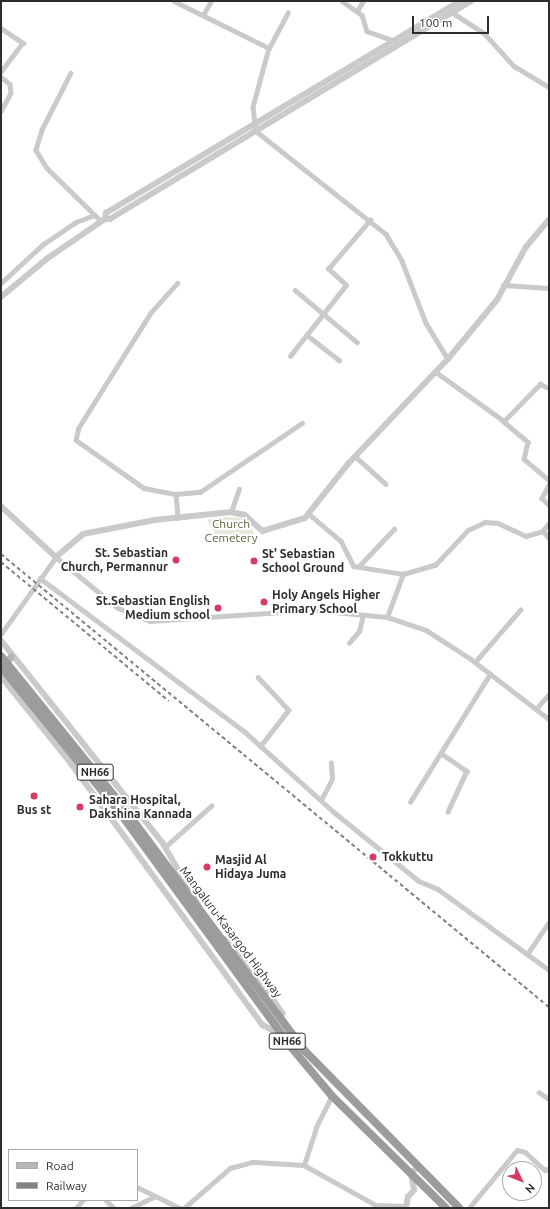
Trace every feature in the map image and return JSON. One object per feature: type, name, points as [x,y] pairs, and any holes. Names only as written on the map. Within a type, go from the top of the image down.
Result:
[{"type":"highway","name":"Mangaluru-Kasargod Highway","points":[[1,656],[120,803],[283,1036],[332,1096],[446,1208]]},
{"type":"highway","name":"Mangaluru-Kasargod Highway","points":[[1,667],[117,809],[182,892],[203,915],[280,1019],[325,1074],[459,1208]]},
{"type":"main road","points":[[1,672],[11,656]]},
{"type":"street","points":[[174,1],[269,48]]},
{"type":"street","points":[[202,15],[211,1]]},
{"type":"street","points":[[342,1],[357,11],[367,31],[395,41]]},
{"type":"street","points":[[357,11],[363,1]]},
{"type":"street","points":[[254,128],[395,41],[450,13],[460,1]]},
{"type":"street","points":[[1,297],[48,258],[103,220],[106,213],[471,1]]},
{"type":"street","points":[[288,13],[269,48],[253,107],[254,128],[386,234],[397,252],[426,323],[448,359]]},
{"type":"street","points":[[450,13],[484,33],[514,66],[549,87]]},
{"type":"street","points":[[1,28],[23,43],[1,72]]},
{"type":"street","points":[[71,73],[42,130],[36,150],[47,168],[94,215],[103,220]]},
{"type":"street","points":[[1,77],[10,84],[11,93],[1,112]]},
{"type":"street","points":[[1,283],[53,237],[94,215]]},
{"type":"street","points":[[290,356],[346,285],[328,269],[370,220]]},
{"type":"street","points":[[1,634],[56,557],[83,534],[178,518],[231,512],[245,515],[263,531],[305,518],[356,457],[448,359],[497,300],[503,285],[526,247],[549,220]]},
{"type":"street","points":[[178,283],[151,313],[75,435],[83,446],[144,488],[176,494],[200,492],[212,486],[256,452],[302,423]]},
{"type":"street","points":[[503,285],[549,288]]},
{"type":"street","points":[[295,290],[357,342]]},
{"type":"street","points":[[307,335],[339,360]]},
{"type":"street","points":[[436,372],[503,421],[528,442],[524,459],[549,480]]},
{"type":"street","points":[[503,421],[540,384],[549,388]]},
{"type":"street","points":[[356,457],[386,484]]},
{"type":"street","points":[[549,485],[542,498],[549,505]]},
{"type":"street","points":[[231,512],[239,489]]},
{"type":"street","points":[[176,494],[178,518]]},
{"type":"street","points":[[1,506],[56,557],[118,608],[150,621],[306,610],[387,617],[426,630],[475,662],[549,719]]},
{"type":"street","points":[[309,514],[341,541],[350,562],[359,566],[403,574],[435,565],[468,530],[485,522],[498,523],[526,536],[543,531],[549,524]]},
{"type":"street","points":[[359,566],[394,529]]},
{"type":"street","points":[[543,531],[549,538]]},
{"type":"street","points":[[387,617],[403,574]]},
{"type":"street","points":[[40,578],[261,746],[419,881],[438,889],[492,932],[528,953],[549,970]]},
{"type":"street","points":[[475,662],[520,610]]},
{"type":"street","points":[[349,643],[359,631],[363,615]]},
{"type":"street","points":[[1,640],[11,656],[165,847],[193,889],[203,915]]},
{"type":"street","points":[[410,802],[490,674]]},
{"type":"street","points":[[1,676],[71,763],[264,1025],[283,1036]]},
{"type":"street","points":[[258,677],[290,710],[261,746]]},
{"type":"street","points":[[536,709],[549,694]]},
{"type":"street","points":[[441,753],[467,771],[448,812]]},
{"type":"street","points":[[322,798],[332,778],[331,764]]},
{"type":"street","points":[[165,847],[211,806]]},
{"type":"street","points":[[528,953],[549,922]]},
{"type":"street","points":[[539,1092],[549,1099]]},
{"type":"street","points":[[304,1165],[316,1127],[332,1096]]},
{"type":"street","points":[[469,1208],[517,1150],[525,1152],[545,1170],[549,1168]]},
{"type":"street","points":[[184,1208],[238,1163],[304,1165],[376,1205],[406,1207],[414,1190],[411,1173],[418,1167]]},
{"type":"street","points":[[138,1188],[154,1197],[180,1208]]},
{"type":"street","points":[[131,1208],[154,1197]]},
{"type":"green space","name":"Church Cemetery","points":[[224,517],[244,518],[253,530],[255,542],[221,544],[207,520]]},
{"type":"railway","points":[[1,554],[549,1007]]},
{"type":"railway","points":[[1,562],[169,701]]},
{"type":"place","name":"St. Sebastian Church, Permannur","points":[[176,560]]},
{"type":"place","name":"St' Sebastian School Ground","points":[[254,561]]},
{"type":"place","name":"Holy Angels Higher Primary School","points":[[264,602]]},
{"type":"place","name":"St.Sebastian English Medium school","points":[[218,608]]},
{"type":"place","name":"Bus st","points":[[34,796]]},
{"type":"place","name":"Sahara Hospital, Dakshina Kannada","points":[[80,807]]},
{"type":"place","name":"Tokkuttu","points":[[373,857]]},
{"type":"place","name":"Masjid Al Hidaya Juma","points":[[207,867]]}]
